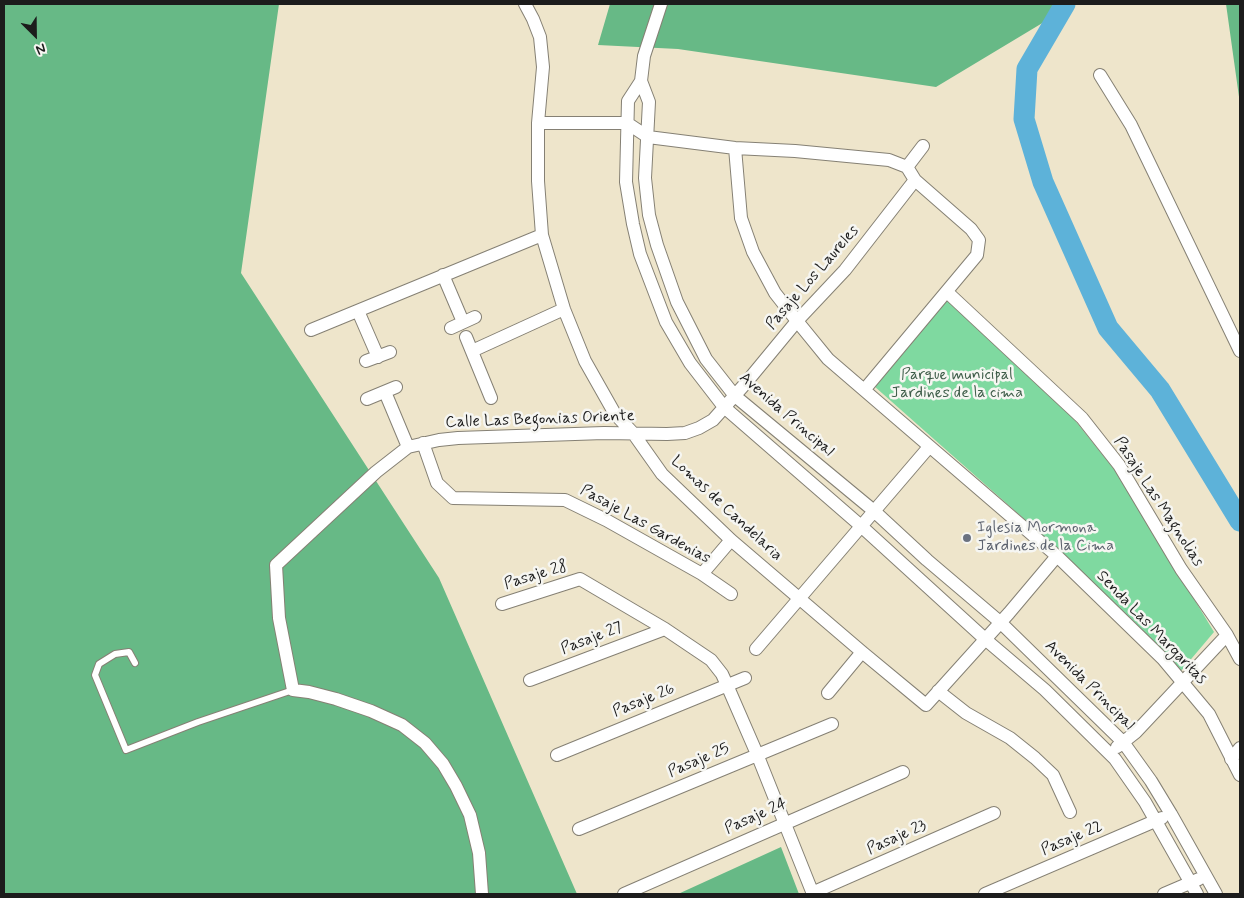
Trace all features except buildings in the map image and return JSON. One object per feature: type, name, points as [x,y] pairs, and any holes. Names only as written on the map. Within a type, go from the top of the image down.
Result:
[{"type":"street","name":"Lomas de Candelaria","points":[[524,4],[533,19],[540,38],[543,67],[538,123],[538,181],[542,235],[564,309],[585,361],[615,414],[633,433],[662,474],[732,540],[926,705],[1057,556]]},
{"type":"street","points":[[641,81],[644,56],[661,4]]},
{"type":"street","points":[[1100,75],[1131,125],[1235,325],[1240,351]]},
{"type":"street","name":"Avenida Principal","points":[[641,81],[628,100],[626,182],[632,224],[640,254],[666,322],[690,363],[724,407],[1045,690],[1110,754],[1145,802],[1192,882],[1197,894]]},
{"type":"street","name":"Avenida Principal","points":[[641,81],[649,102],[645,178],[649,215],[657,245],[677,302],[706,359],[735,396],[874,511],[927,560],[1000,622],[1123,742],[1151,781],[1216,894]]},
{"type":"street","points":[[538,123],[627,123],[648,137],[735,148],[795,151],[889,160],[907,167],[915,180],[971,229],[979,240],[977,254],[865,389]]},
{"type":"street","points":[[907,167],[923,146]]},
{"type":"street","name":"Senda Las Margaritas","points":[[735,148],[742,218],[753,252],[775,293],[797,321],[828,359],[1057,556],[1163,659],[1183,680],[1210,714],[1240,775]]},
{"type":"street","name":"Pasaje Los Laureles","points":[[735,396],[797,321],[845,270],[915,180]]},
{"type":"street","points":[[312,330],[542,235]]},
{"type":"street","points":[[443,275],[469,320],[451,328]]},
{"type":"street","name":"Pasaje Las Magnolias","points":[[947,292],[1082,418],[1119,465],[1181,569],[1227,635],[1240,658]]},
{"type":"street","points":[[472,351],[564,309]]},
{"type":"street","points":[[358,310],[378,357]]},
{"type":"street","points":[[466,337],[491,398]]},
{"type":"street","points":[[367,399],[391,390],[408,447]]},
{"type":"street","name":"Calle Las Begonias Oriente","points":[[293,690],[279,618],[276,565],[376,472],[408,447],[458,438],[685,433],[713,420],[735,396]]},
{"type":"street","name":"Pasaje Las Gardenias","points":[[423,443],[437,483],[453,498],[565,500],[606,520],[702,574],[731,594]]},
{"type":"street","points":[[756,649],[928,446]]},
{"type":"street","points":[[702,574],[732,540]]},
{"type":"street","name":"Pasaje 28","points":[[502,604],[580,579],[665,629]]},
{"type":"street","points":[[665,629],[711,660],[722,674],[757,754],[813,893]]},
{"type":"street","name":"Pasaje 27","points":[[530,680],[665,629]]},
{"type":"street","points":[[1110,754],[1136,732],[1227,635]]},
{"type":"street","points":[[828,693],[862,652]]},
{"type":"street","name":"Pasaje 26","points":[[557,755],[745,678]]},
{"type":"street","points":[[293,690],[327,696],[371,711],[402,726],[425,743],[443,764],[470,815],[479,852],[482,894]]},
{"type":"street","points":[[938,691],[966,713],[1010,738],[1035,758],[1053,775],[1070,812]]},
{"type":"street","name":"Pasaje 25","points":[[579,829],[832,724]]},
{"type":"street","points":[[1231,759],[1240,748]]},
{"type":"street","name":"Pasaje 24","points":[[624,894],[903,772]]},
{"type":"street","name":"Pasaje 23","points":[[813,893],[994,813]]},
{"type":"street","name":"Pasaje 22","points":[[985,894],[1171,814]]},
{"type":"street","points":[[1164,894],[1206,875]]},
{"type":"lane","points":[[135,663],[128,652],[115,654],[99,664],[95,675],[126,750],[198,722],[293,690]]},
{"type":"green space","points":[[4,4],[279,4],[241,273],[439,578],[577,894],[4,894]]},
{"type":"green space","points":[[610,4],[1074,4],[936,87],[678,49],[598,45]]},
{"type":"green space","points":[[1226,4],[1240,4],[1240,104]]},
{"type":"green space","name":"Parque municipal Jardines de la cima","points":[[947,299],[1074,419],[1121,478],[1214,632],[1181,671],[1067,557],[874,386]]},
{"type":"green space","points":[[781,847],[799,894],[678,894]]},
{"type":"waterway","points":[[1065,4],[1027,69],[1024,119],[1043,182],[1108,328],[1160,390],[1240,521]]},
{"type":"place","name":"Iglesia Mormona Jardines de la Cima","points":[[967,538]]}]
